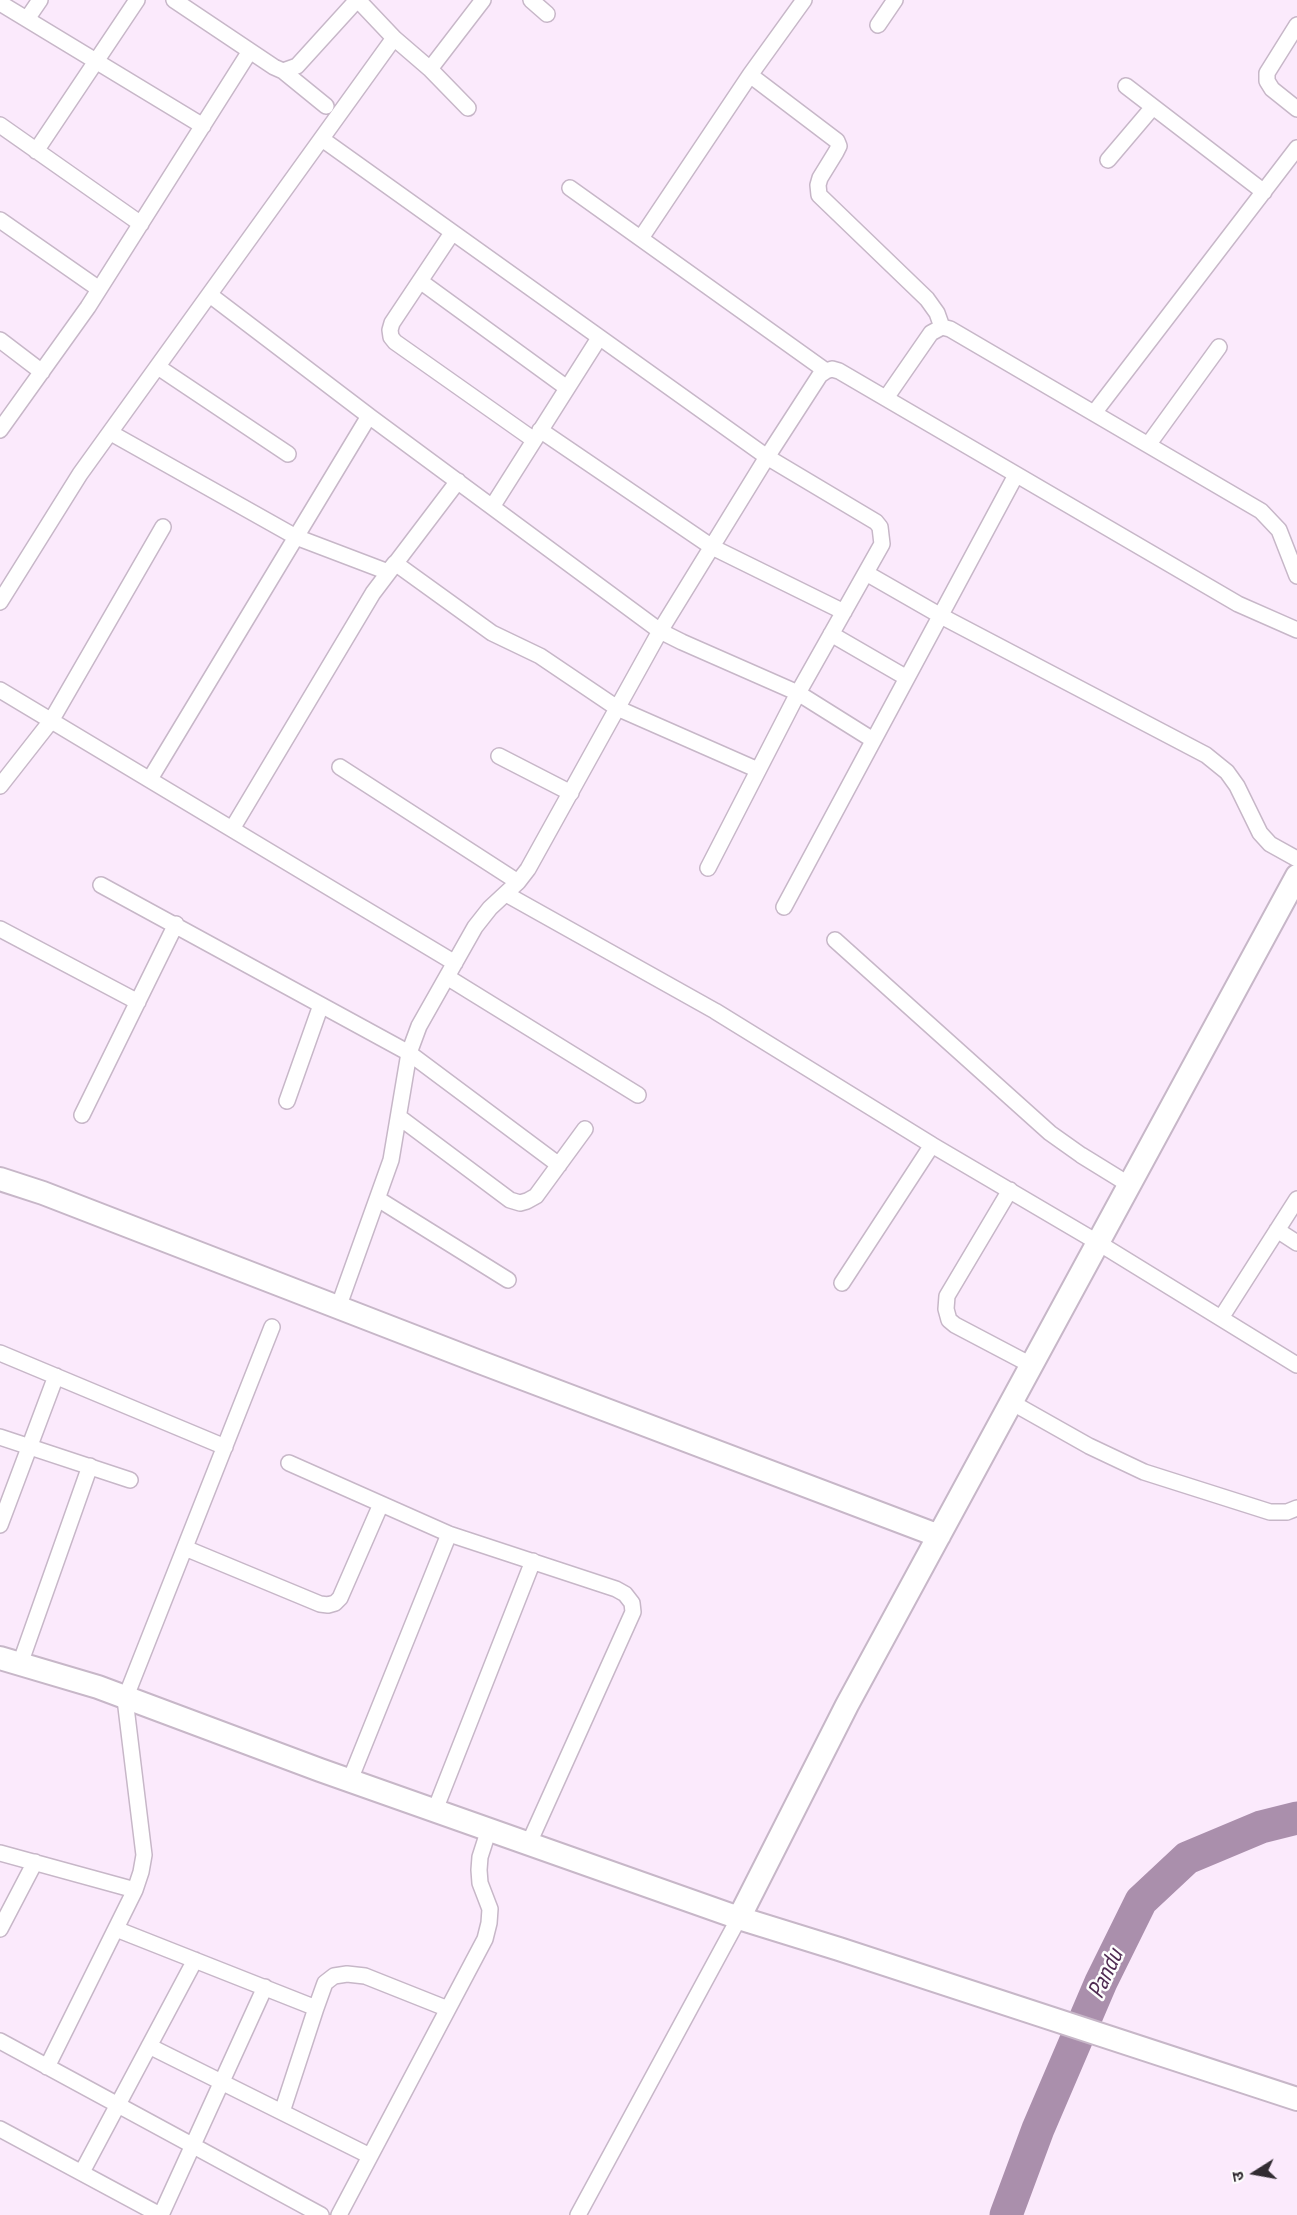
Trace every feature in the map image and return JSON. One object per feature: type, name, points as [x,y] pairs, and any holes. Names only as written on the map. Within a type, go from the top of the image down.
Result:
[{"type":"street","points":[[27,19],[40,0]]},
{"type":"street","points":[[36,151],[137,0]]},
{"type":"street","points":[[174,0],[283,71],[326,106]]},
{"type":"street","points":[[283,71],[297,66],[357,0],[468,108]]},
{"type":"street","points":[[430,69],[483,0]]},
{"type":"street","points":[[531,0],[547,14]]},
{"type":"street","points":[[640,238],[750,75],[804,0]]},
{"type":"street","points":[[878,25],[895,0]]},
{"type":"street","points":[[0,3],[203,126]]},
{"type":"street","points":[[1297,24],[1267,73],[1267,81],[1272,89],[1297,109]]},
{"type":"street","points":[[0,603],[80,474],[394,38]]},
{"type":"street","points":[[0,430],[99,289],[250,51]]},
{"type":"street","points":[[750,75],[837,141],[836,152],[820,178],[819,195],[927,299],[937,313],[942,327]]},
{"type":"street","points":[[1126,86],[1263,192]]},
{"type":"street","points":[[1107,160],[1153,107]]},
{"type":"street","points":[[0,125],[141,224]]},
{"type":"street","points":[[322,139],[767,457],[876,522],[880,527],[882,544],[798,693],[708,868]]},
{"type":"street","points":[[1094,413],[1297,148]]},
{"type":"street","points":[[570,188],[826,371]]},
{"type":"street","points":[[0,220],[99,289]]},
{"type":"street","points":[[452,232],[392,322],[391,337],[395,342],[712,547],[844,612]]},
{"type":"street","points":[[420,280],[567,388]]},
{"type":"street","points":[[210,295],[369,416],[660,630],[798,693],[873,740]]},
{"type":"street","points":[[886,398],[931,333],[942,327],[950,328],[1261,511],[1279,530],[1297,576]]},
{"type":"street","points":[[492,507],[598,338]]},
{"type":"street","points":[[0,340],[42,372]]},
{"type":"street","points":[[1148,445],[1219,347]]},
{"type":"street","points":[[158,367],[288,454]]},
{"type":"street","points":[[338,1308],[392,1160],[409,1053],[419,1026],[475,927],[490,908],[518,882],[538,854],[660,630],[820,375],[832,369],[839,371],[1238,604],[1297,630]]},
{"type":"street","points":[[150,779],[369,416]]},
{"type":"street","points":[[111,433],[296,537],[388,572],[395,562]]},
{"type":"street","points":[[784,907],[1016,475]]},
{"type":"street","points":[[232,829],[373,592],[458,481]]},
{"type":"street","points":[[0,786],[51,721],[163,527]]},
{"type":"street","points":[[395,562],[492,633],[540,656],[617,708],[758,770]]},
{"type":"street","points":[[866,573],[941,616],[1206,755],[1227,772],[1237,786],[1260,833],[1270,844],[1297,859]]},
{"type":"street","points":[[831,634],[907,678]]},
{"type":"street","points":[[0,690],[454,963]]},
{"type":"street","points":[[499,756],[571,793]]},
{"type":"street","points":[[340,767],[518,882]]},
{"type":"street","points":[[578,2215],[739,1918],[847,1705],[1297,876]]},
{"type":"street","points":[[101,885],[409,1053],[559,1165]]},
{"type":"street","points":[[506,894],[715,1011],[1297,1365]]},
{"type":"street","points":[[82,1115],[176,924]]},
{"type":"street","points":[[0,929],[138,1002]]},
{"type":"street","points":[[835,940],[1062,1143],[1128,1184]]},
{"type":"street","points":[[447,977],[638,1095]]},
{"type":"street","points":[[287,1101],[321,1005]]},
{"type":"street","points":[[399,1117],[510,1200],[520,1203],[536,1196],[585,1129]]},
{"type":"street","points":[[842,1283],[932,1145]]},
{"type":"street","points":[[0,1179],[43,1193],[338,1308],[939,1536]]},
{"type":"street","points":[[1010,1190],[947,1296],[946,1309],[949,1320],[955,1325],[1031,1365]]},
{"type":"street","points":[[378,1199],[508,1280]]},
{"type":"street","points":[[1221,1318],[1297,1199]]},
{"type":"street","points":[[1277,1230],[1297,1243]]},
{"type":"street","points":[[47,2067],[135,1890],[144,1855],[125,1699],[272,1327]]},
{"type":"street","points":[[0,1353],[225,1447]]},
{"type":"street","points":[[0,1525],[56,1376]]},
{"type":"street","points":[[1011,1402],[1089,1446],[1144,1472],[1270,1512],[1287,1512],[1297,1508]]},
{"type":"street","points":[[0,1437],[130,1480]]},
{"type":"street","points":[[289,1463],[448,1534],[616,1589],[626,1594],[632,1603],[633,1612],[529,1843]]},
{"type":"street","points":[[90,1466],[10,1661],[98,1687],[125,1699],[739,1918],[1297,2099]]},
{"type":"street","points":[[185,1548],[320,1604],[328,1605],[340,1598],[381,1504]]},
{"type":"street","points":[[350,1780],[448,1534]]},
{"type":"street","points":[[435,1810],[533,1562]]},
{"type":"street","points":[[339,2215],[485,1939],[490,1909],[480,1883],[479,1870],[480,1857],[489,1829]]},
{"type":"street","points":[[0,1853],[135,1890]]},
{"type":"street","points":[[0,1929],[35,1862]]},
{"type":"street","points":[[116,1929],[316,2008]]},
{"type":"street","points":[[82,2172],[195,1960]]},
{"type":"street","points":[[282,2112],[325,1983],[334,1976],[346,1974],[364,1976],[448,2009]]},
{"type":"street","points":[[0,2129],[161,2215],[264,1988]]},
{"type":"street","points":[[0,2041],[321,2215]]},
{"type":"street","points":[[149,2046],[370,2156]]},
{"type":"waterway","name":"Pandu","points":[[1006,2215],[1038,2129],[1101,1982],[1141,1901],[1187,1858],[1261,1827],[1297,1818]]}]
